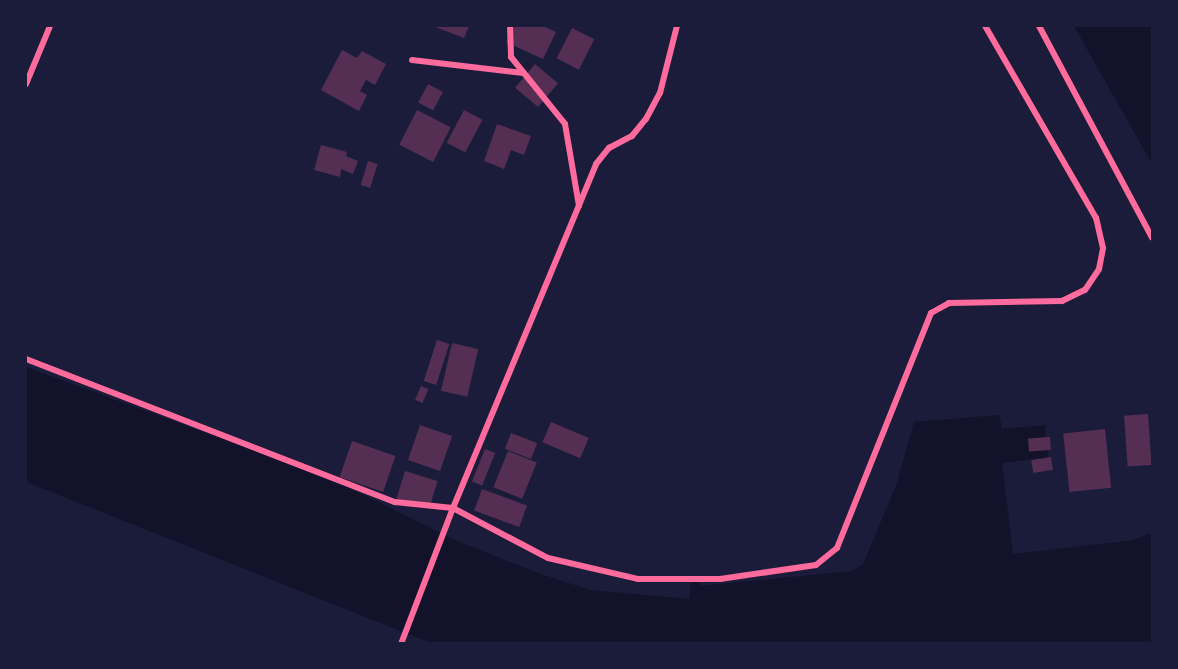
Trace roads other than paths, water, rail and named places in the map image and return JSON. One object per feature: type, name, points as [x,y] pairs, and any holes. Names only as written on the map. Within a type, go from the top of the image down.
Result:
[{"type":"street","points":[[26,84],[50,26]]},
{"type":"street","points":[[510,26],[511,57],[565,124],[579,206]]},
{"type":"street","points":[[402,641],[453,508],[596,164],[609,148],[632,136],[646,119],[660,93],[677,26]]},
{"type":"street","points":[[26,359],[395,502],[453,508],[548,558],[638,579],[720,579],[816,565],[837,548],[931,313],[949,303],[1062,301],[1085,290],[1099,269],[1103,248],[1096,218],[984,26]]},
{"type":"street","points":[[1039,26],[1152,238]]},
{"type":"street","points":[[412,60],[524,73]]}]
